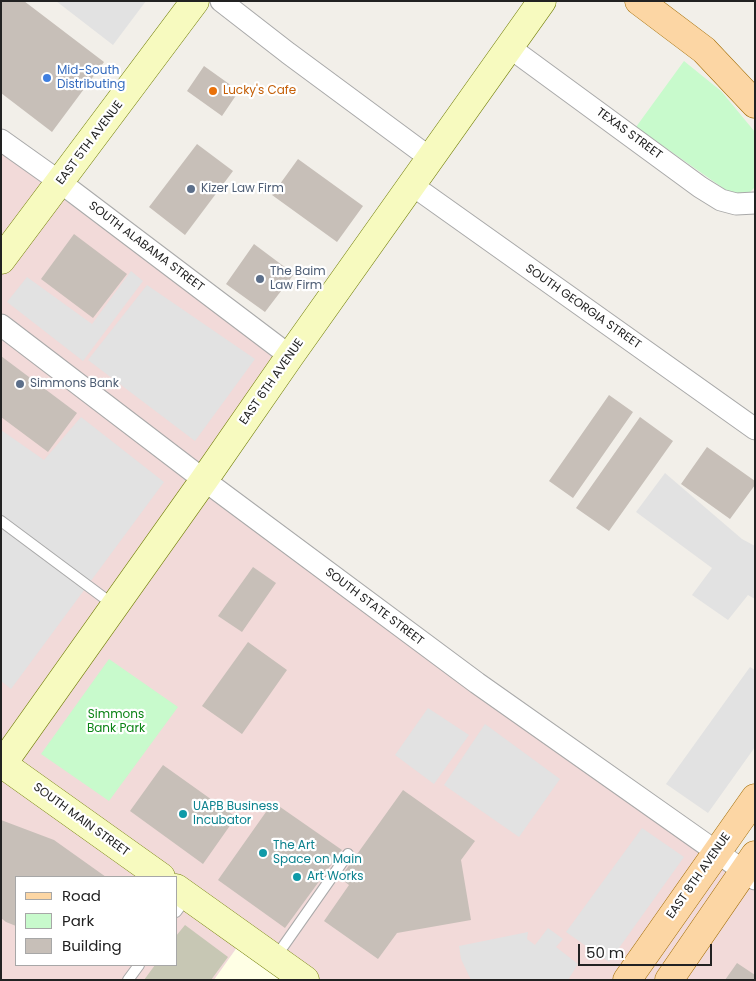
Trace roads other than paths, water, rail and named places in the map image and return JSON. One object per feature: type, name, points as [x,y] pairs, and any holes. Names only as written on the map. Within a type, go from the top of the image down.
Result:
[{"type":"main road","name":"EAST 5TH AVENUE","points":[[1,260],[195,1]]},
{"type":"main road","name":"EAST 6TH AVENUE","points":[[2,764],[542,1]]},
{"type":"main road","points":[[639,1],[704,50],[755,104]]},
{"type":"main road","name":"SOUTH MAIN STREET","points":[[2,764],[160,876]]},
{"type":"main road","name":"EAST 8TH AVENUE","points":[[627,980],[755,798]]},
{"type":"main road","points":[[669,980],[751,868]]},
{"type":"main road","points":[[180,899],[275,958],[305,980]]},
{"type":"street","points":[[221,1],[430,158]]},
{"type":"street","name":"TEXAS STREET","points":[[510,47],[700,187],[721,200],[736,204],[753,201]]},
{"type":"street","name":"SOUTH ALABAMA STREET","points":[[1,140],[60,182],[290,356]]},
{"type":"street","name":"SOUTH GEORGIA STREET","points":[[412,185],[755,429]]},
{"type":"street","name":"SOUTH STATE STREET","points":[[1,325],[204,480],[477,683],[717,851],[751,868]]},
{"type":"lane","points":[[1,521],[115,606]]},
{"type":"lane","points":[[275,958],[348,854]]},
{"type":"lane","points":[[128,980],[138,966]]},
{"type":"place","name":"Mid-South Distributing","points":[[47,78]]},
{"type":"place","name":"Lucky's Cafe","points":[[213,91]]},
{"type":"place","name":"Kizer Law Firm","points":[[191,189]]},
{"type":"place","name":"The Baim Law Firm","points":[[260,279]]},
{"type":"place","name":"Simmons Bank","points":[[20,384]]},
{"type":"place","name":"UAPB Business Incubator","points":[[183,814]]},
{"type":"place","name":"The Art Space on Main","points":[[263,853]]},
{"type":"place","name":"Art Works","points":[[297,877]]},
{"type":"park label","name":"Simmons Bank Park","points":[[116,722]]}]
